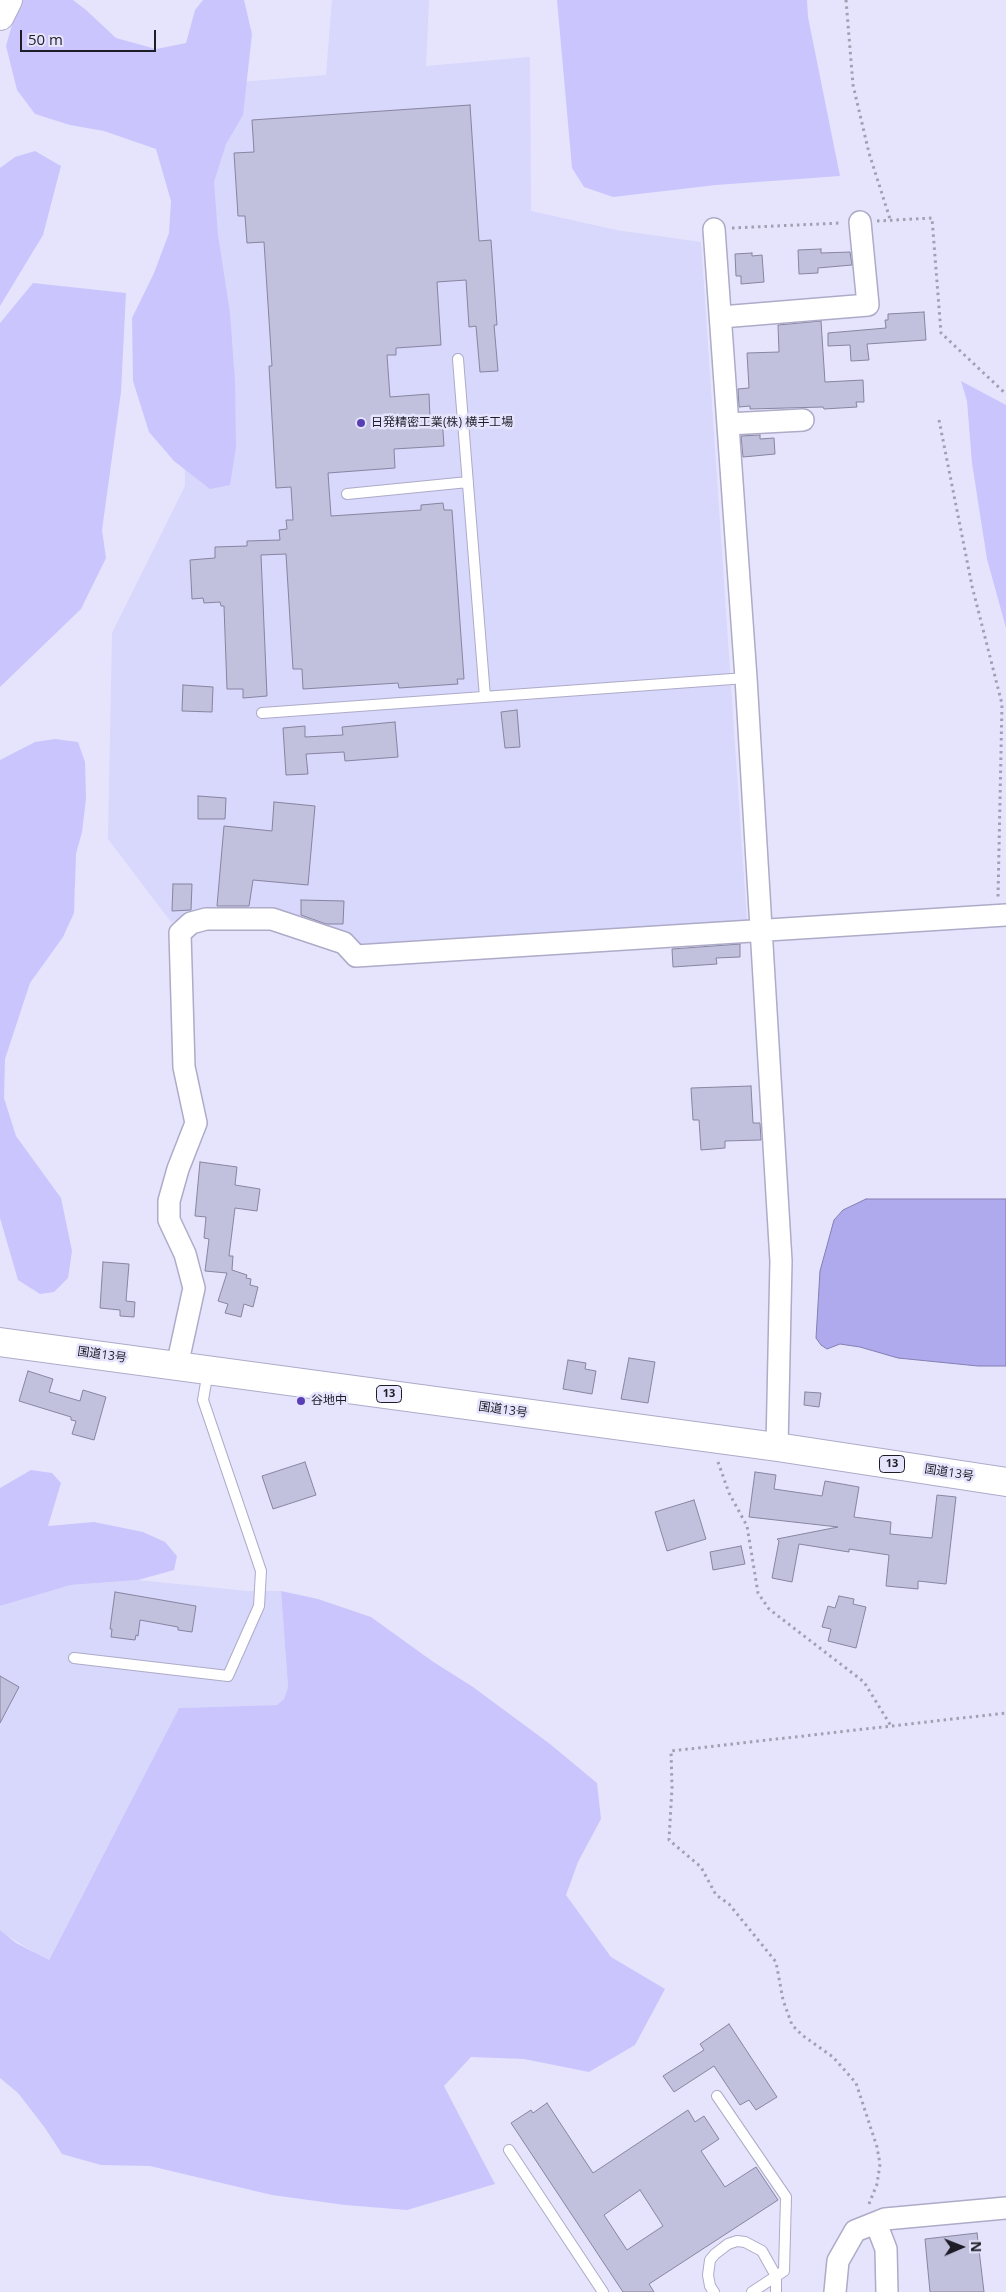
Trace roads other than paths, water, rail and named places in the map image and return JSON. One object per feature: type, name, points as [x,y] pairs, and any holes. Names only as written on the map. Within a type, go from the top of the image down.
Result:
[{"type":"main road","points":[[0,16],[8,0]]},
{"type":"main road","name":"国道13号","points":[[0,1342],[777,1447],[1006,1482]]},
{"type":"street","points":[[721,317],[868,305],[860,222]]},
{"type":"street","points":[[714,229],[746,678],[781,1261],[777,1447]]},
{"type":"street","points":[[728,424],[803,420]]},
{"type":"street","points":[[177,1366],[194,1288],[185,1254],[169,1220],[169,1201],[178,1169],[196,1123],[184,1067],[180,933],[191,923],[206,919],[272,919],[344,943],[356,956],[1002,915]]},
{"type":"street","points":[[835,2292],[838,2261],[855,2231],[885,2220],[1006,2208]]},
{"type":"street","points":[[876,2223],[886,2249],[887,2292]]},
{"type":"lane","points":[[458,359],[485,697]]},
{"type":"lane","points":[[347,494],[468,482]]},
{"type":"lane","points":[[262,713],[746,678]]},
{"type":"lane","points":[[74,1658],[228,1676],[260,1606],[261,1571],[203,1400],[208,1370]]},
{"type":"lane","points":[[717,2096],[786,2197],[784,2271],[752,2292]]},
{"type":"lane","points":[[509,2150],[603,2292]]},
{"type":"lane","points":[[714,2292],[710,2286],[708,2274],[710,2260],[721,2249],[737,2242],[744,2242],[762,2251],[776,2276],[776,2292]]},
{"type":"place","name":"日発精密工業(株) 横手工場","points":[[361,423]]},
{"type":"place","name":"谷地中","points":[[301,1401]]}]
